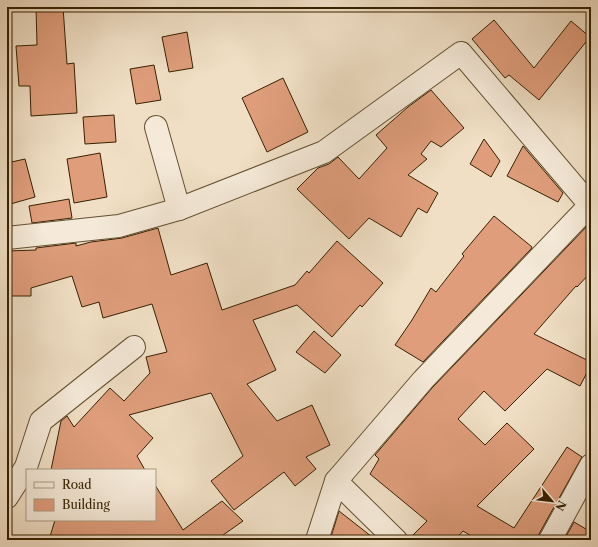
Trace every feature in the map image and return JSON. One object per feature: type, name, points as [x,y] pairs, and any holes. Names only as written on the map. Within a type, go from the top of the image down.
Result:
[{"type":"street","points":[[7,238],[119,226],[179,209],[324,152],[461,53],[591,205],[423,380],[336,481],[317,540]]},
{"type":"street","points":[[156,127],[179,209]]},
{"type":"street","points":[[7,497],[26,467],[41,421],[134,347]]},
{"type":"street","points":[[550,540],[591,465]]},
{"type":"street","points":[[336,481],[396,540]]},
{"type":"building","points":[[36,7],[63,7],[67,64],[74,63],[77,113],[31,116],[30,86],[19,86],[16,46],[37,45]]},
{"type":"building","points":[[494,20],[534,68],[571,21],[590,37],[539,100],[509,75],[505,78],[472,39]]},
{"type":"building","points":[[187,32],[193,68],[169,72],[162,37]]},
{"type":"building","points":[[154,65],[161,100],[136,104],[130,69]]},
{"type":"building","points":[[283,78],[308,132],[267,152],[242,98]]},
{"type":"building","points":[[431,90],[464,128],[441,147],[431,141],[421,154],[427,159],[408,175],[438,193],[427,213],[418,208],[401,237],[369,218],[349,239],[297,189],[318,168],[329,164],[338,157],[359,179],[387,148],[376,135],[408,107]]},
{"type":"building","points":[[114,115],[116,142],[85,144],[83,117]]},
{"type":"building","points":[[484,139],[500,161],[491,177],[470,164]]},
{"type":"building","points":[[523,146],[563,193],[558,202],[507,176]]},
{"type":"building","points":[[100,153],[107,197],[74,203],[67,159]]},
{"type":"building","points":[[25,159],[35,197],[7,205],[7,163]]},
{"type":"building","points":[[69,199],[72,218],[32,223],[29,206]]},
{"type":"building","points":[[494,216],[532,247],[531,249],[423,362],[395,345],[431,288],[436,292],[464,256],[462,254]]},
{"type":"building","points":[[591,222],[591,272],[577,287],[576,286],[534,334],[591,362],[591,365],[580,386],[547,369],[505,411],[484,391],[458,419],[485,445],[507,423],[534,449],[477,506],[514,528],[567,447],[582,457],[539,534],[538,540],[478,540],[463,531],[455,540],[408,540],[427,521],[370,474],[379,459],[375,455],[432,388]]},
{"type":"building","points":[[158,228],[171,275],[207,263],[222,310],[295,285],[307,271],[309,273],[337,241],[383,283],[362,307],[360,305],[332,337],[297,305],[253,320],[276,370],[247,384],[277,421],[312,405],[330,445],[306,457],[316,469],[295,486],[284,472],[234,510],[211,481],[243,456],[211,393],[129,415],[153,438],[137,456],[144,469],[51,469],[61,421],[67,416],[74,427],[110,388],[124,401],[150,373],[146,357],[167,352],[152,304],[103,318],[99,302],[82,307],[72,276],[31,288],[31,296],[7,296],[7,251],[36,250],[36,248],[76,243],[76,246],[91,242],[122,238]]},
{"type":"building","points":[[314,331],[341,355],[325,373],[296,352]]},
{"type":"building","points":[[156,487],[183,530],[222,501],[243,521],[216,540],[49,540],[55,521],[156,521]]},
{"type":"building","points":[[339,511],[376,540],[330,540]]},
{"type":"building","points":[[574,522],[591,532],[591,540],[564,540]]}]
